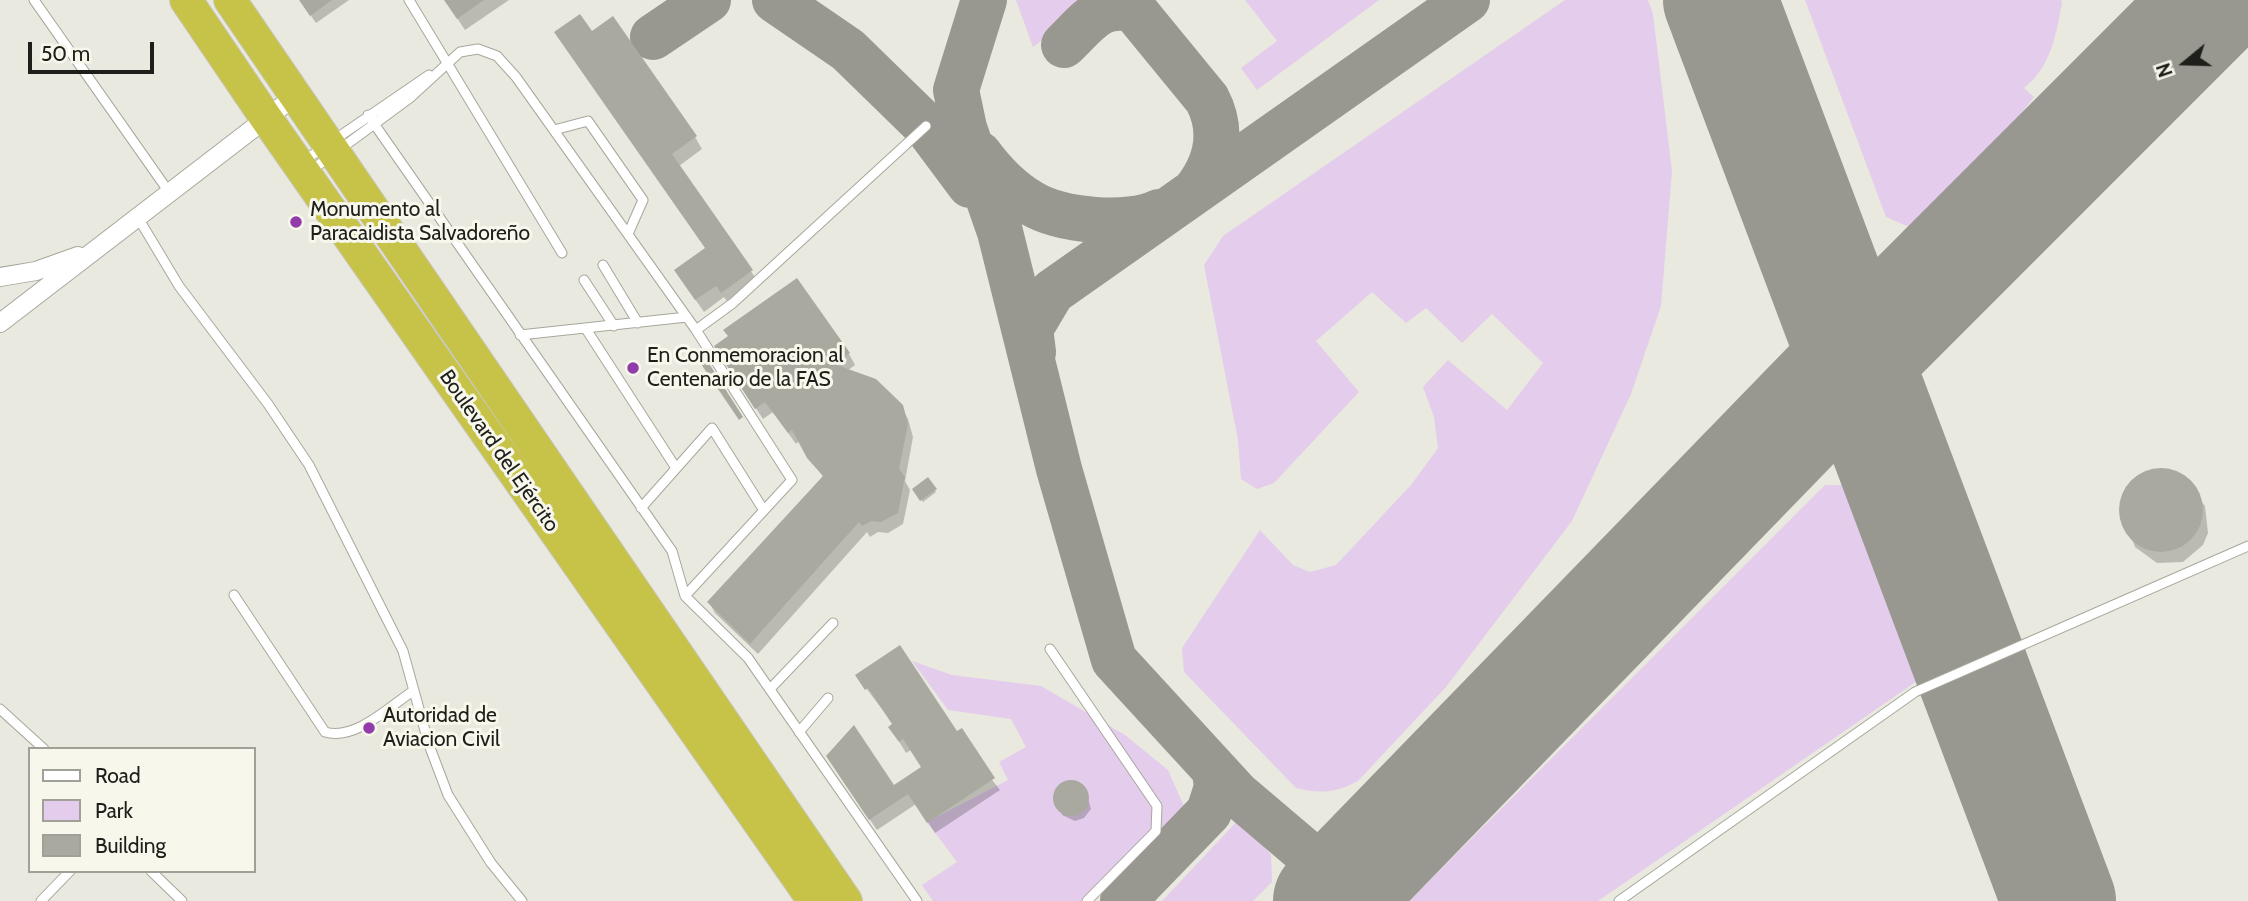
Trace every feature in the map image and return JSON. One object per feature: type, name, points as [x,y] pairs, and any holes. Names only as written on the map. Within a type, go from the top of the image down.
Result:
[{"type":"highway","name":"Boulevard del Ejército","points":[[187,0],[302,170],[814,901]]},
{"type":"highway","name":"Boulevard del Ejército","points":[[230,0],[846,901]]},
{"type":"street","points":[[0,323],[294,97]]},
{"type":"street","points":[[0,277],[36,271],[95,250]]},
{"type":"lane","points":[[34,0],[169,192]]},
{"type":"lane","points":[[410,0],[446,65],[562,253]]},
{"type":"lane","points":[[330,149],[374,124],[460,52],[478,49],[496,56],[516,77],[696,330],[792,480],[685,596]]},
{"type":"lane","points":[[302,170],[368,115],[446,65]]},
{"type":"lane","points":[[368,115],[672,551],[685,596],[748,658],[917,901]]},
{"type":"lane","points":[[554,130],[588,121],[643,200],[628,234]]},
{"type":"lane","points":[[696,330],[733,303],[926,126]]},
{"type":"lane","points":[[137,216],[179,286],[268,404],[309,465],[403,651],[413,691],[448,795],[491,863],[522,901]]},
{"type":"lane","points":[[604,265],[638,323]]},
{"type":"lane","points":[[584,280],[614,326]]},
{"type":"lane","points":[[520,335],[687,317]]},
{"type":"lane","points":[[586,329],[676,468]]},
{"type":"lane","points":[[641,508],[712,428],[763,509]]},
{"type":"lane","points":[[1619,901],[1916,692],[2248,546]]},
{"type":"lane","points":[[234,595],[325,733],[339,736],[356,729],[413,691]]},
{"type":"lane","points":[[770,689],[833,623]]},
{"type":"lane","points":[[1049,649],[1157,806],[1156,831],[1087,901]]},
{"type":"lane","points":[[799,733],[828,698]]},
{"type":"lane","points":[[0,709],[42,747]]},
{"type":"lane","points":[[41,901],[68,873]]},
{"type":"lane","points":[[152,873],[182,901]]},
{"type":"green space","points":[[1016,0],[1095,0],[1033,47]]},
{"type":"green space","points":[[1245,0],[1379,0],[1257,90],[1241,68],[1277,41]]},
{"type":"green space","points":[[1565,0],[1648,0],[1653,14],[1672,171],[1661,306],[1631,394],[1572,521],[1446,687],[1358,781],[1328,791],[1296,788],[1184,672],[1182,648],[1260,530],[1293,565],[1310,572],[1336,565],[1411,485],[1438,448],[1434,417],[1423,387],[1448,360],[1507,410],[1543,363],[1492,314],[1462,343],[1426,308],[1406,323],[1372,292],[1316,341],[1359,392],[1274,483],[1257,489],[1241,479],[1238,440],[1204,265],[1223,236]]},
{"type":"green space","points":[[1805,0],[2061,0],[2062,3],[2051,50],[2033,80],[2024,88],[2034,97],[1942,214],[1914,229],[1886,217]]},
{"type":"green space","points":[[1825,485],[1842,485],[1920,679],[1598,901],[1409,901]]},
{"type":"green space","points":[[912,661],[952,675],[1041,686],[1125,735],[1168,770],[1187,813],[1082,901],[933,901],[922,885],[957,862],[927,822],[1008,780],[999,762],[1026,747],[1011,719],[948,710]]},
{"type":"green space","points":[[1241,817],[1271,855],[1272,882],[1253,901],[1162,901]]},
{"type":"building","points":[[299,0],[332,0],[310,16]]},
{"type":"building","points":[[444,0],[484,0],[457,19]]},
{"type":"building","points":[[580,14],[592,31],[613,16],[697,136],[672,154],[753,270],[721,293],[716,286],[695,300],[674,270],[705,248],[554,32]]},
{"type":"building","points":[[797,278],[850,353],[834,364],[876,379],[903,405],[908,424],[899,469],[905,477],[898,513],[881,522],[871,521],[862,526],[859,522],[750,644],[707,602],[823,476],[807,458],[792,430],[788,433],[765,402],[755,409],[714,346],[728,336],[723,330]]},
{"type":"building","points":[[703,354],[743,417],[739,420],[697,358]]},
{"type":"building","points":[[2161,468],[2177,471],[2191,480],[2200,494],[2203,510],[2200,526],[2191,540],[2177,549],[2161,552],[2145,549],[2131,540],[2122,526],[2119,510],[2122,494],[2131,480],[2145,471]]},
{"type":"building","points":[[928,477],[937,489],[920,501],[912,489]]},
{"type":"building","points":[[900,645],[957,731],[962,728],[995,778],[927,823],[908,794],[869,820],[826,756],[854,725],[894,785],[921,767],[903,739],[899,742],[888,727],[892,724],[868,688],[865,690],[855,675]]},
{"type":"building","points":[[1071,780],[1084,785],[1089,798],[1084,811],[1071,816],[1058,811],[1053,798],[1058,785]]},
{"type":"taxiway","points":[[653,37],[708,0]]},
{"type":"taxiway","points":[[775,0],[848,50],[926,126],[970,185]]},
{"type":"taxiway","points":[[984,0],[956,90],[964,128],[1000,232],[1059,469],[1114,660],[1237,794],[1310,856],[1342,865],[1383,847]]},
{"type":"taxiway","points":[[1033,352],[1030,329],[1052,292],[1467,0]]},
{"type":"taxiway","points":[[2181,0],[2193,22]]},
{"type":"taxiway","points":[[1064,45],[1095,15],[1112,8],[1134,10],[1207,99],[1212,111],[1216,146],[1209,169],[1195,191]]},
{"type":"taxiway","points":[[979,154],[996,175],[1023,198],[1059,214],[1113,220],[1146,217],[1159,212]]},
{"type":"taxiway","points":[[1835,307],[1851,317],[1867,321],[1883,320],[1902,314]]},
{"type":"taxiway","points":[[1831,385],[1840,349],[1835,307]]},
{"type":"taxiway","points":[[1123,901],[1209,812],[1217,787],[1215,772]]},
{"type":"taxiway","points":[[1310,856],[1319,877],[1320,901]]},
{"type":"runway","points":[[1720,0],[2059,901]]},
{"type":"runway","points":[[1330,901],[1855,360],[2215,0]]},
{"type":"place","name":"Monumento al Paracaidista Salvadoreño","points":[[296,222]]},
{"type":"place","name":"En Conmemoracion al Centenario de la FAS","points":[[633,368]]},
{"type":"place","name":"Autoridad de Aviacion Civil","points":[[369,728]]}]
